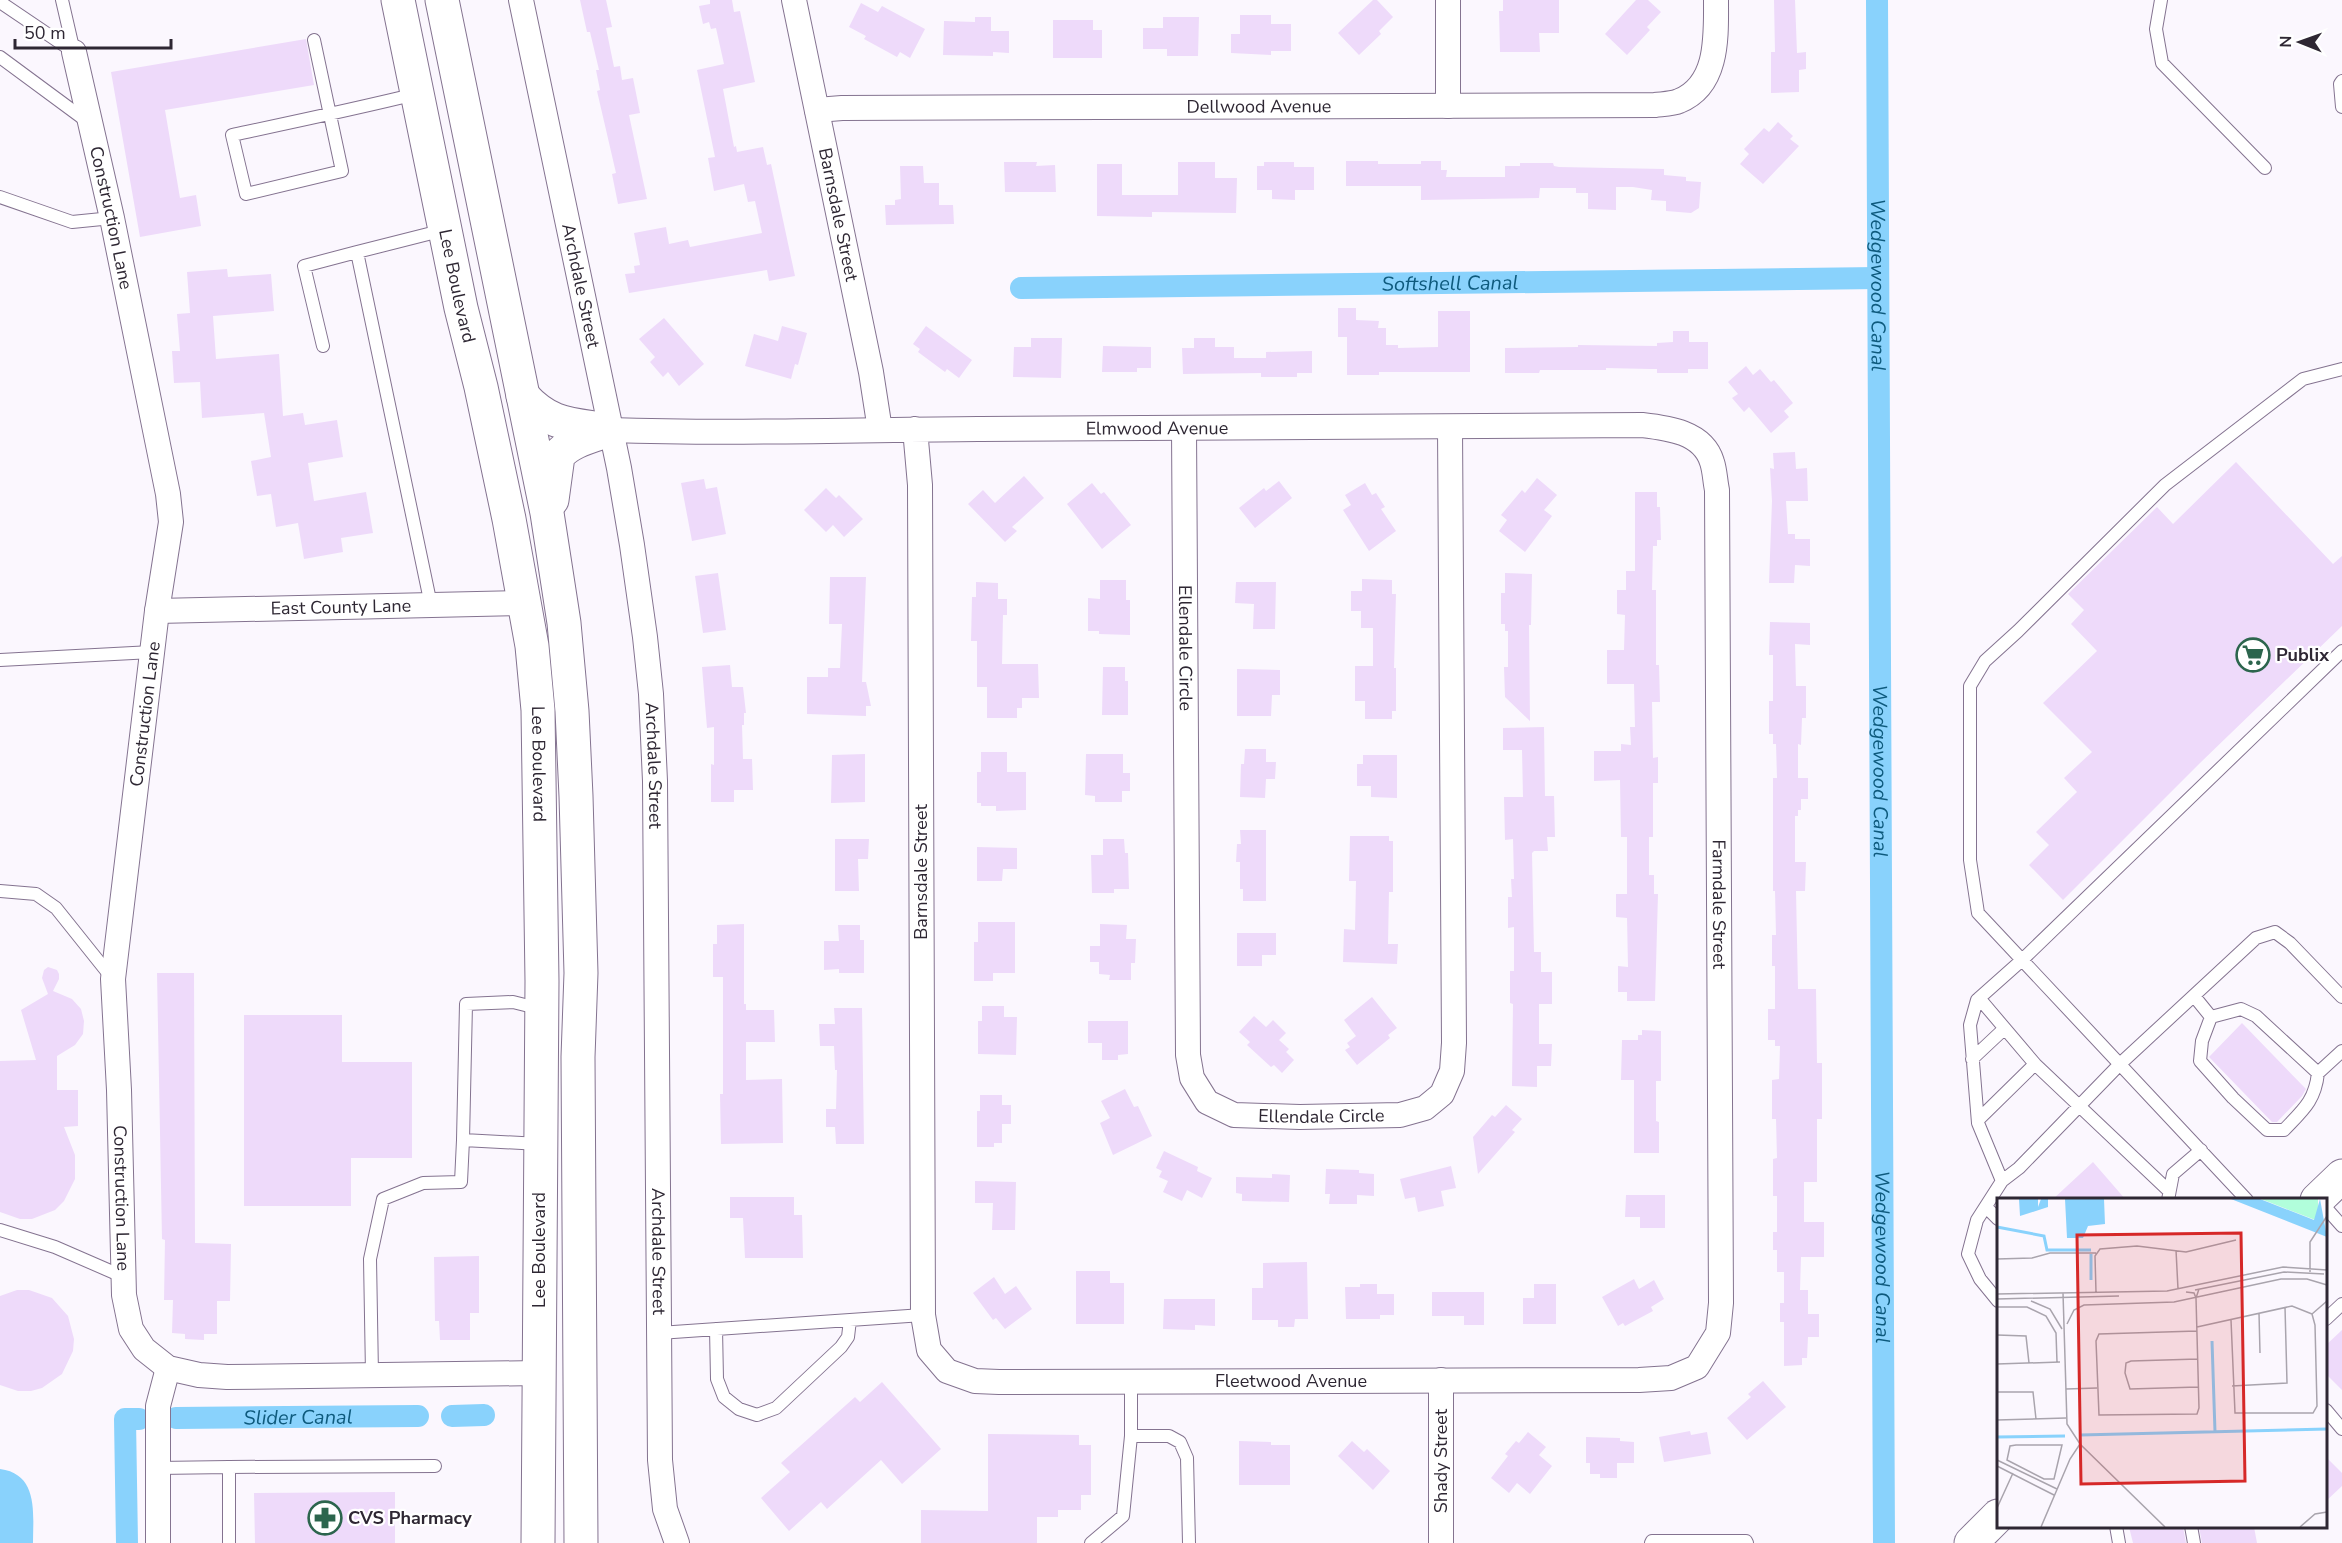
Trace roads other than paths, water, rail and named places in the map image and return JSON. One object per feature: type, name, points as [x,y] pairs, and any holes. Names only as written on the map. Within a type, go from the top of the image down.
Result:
[{"type":"main road","name":"Lee Boulevard","points":[[398,0],[461,308],[484,398],[532,646],[538,710],[542,1009],[538,1543]]},
{"type":"main road","name":"Lee Boulevard","points":[[442,0],[549,525],[561,598],[572,711],[580,973],[578,1057],[581,1543]]},
{"type":"main road","points":[[419,102],[444,115],[458,164],[478,267],[504,301]]},
{"type":"main road","points":[[523,396],[541,414],[563,423],[609,430]]},
{"type":"main road","points":[[549,525],[558,456],[562,450],[572,444],[609,430]]},
{"type":"main road","points":[[524,603],[561,598]]},
{"type":"main road","points":[[542,1009],[552,1015],[556,1030],[560,1050],[561,1118],[579,1161]]},
{"type":"main road","points":[[2318,1198],[2342,1176]]},
{"type":"main road","points":[[1971,1543],[1997,1517]]},
{"type":"street","name":"Archdale Street","points":[[521,0],[632,545],[651,694],[655,782],[658,990],[661,1487],[664,1509],[677,1543]]},
{"type":"street","name":"Barnsdale Street","points":[[794,0],[871,372],[880,430]]},
{"type":"street","points":[[1448,0],[1448,106]]},
{"type":"street","name":"Dellwood Avenue","points":[[817,110],[842,108],[1655,105],[1678,101],[1698,90],[1714,58],[1716,0]]},
{"type":"street","name":"Construction Lane","points":[[74,52],[112,218],[168,494],[171,522],[157,610],[113,979],[119,1090],[124,1295],[131,1329],[144,1349],[168,1368],[198,1375],[227,1377],[538,1373]]},
{"type":"street","name":"Elmwood Avenue","points":[[609,430],[671,432],[1641,425],[1673,428],[1700,441]]},
{"type":"street","name":"Ellendale Circle","points":[[1184,429],[1188,1054],[1192,1078],[1207,1102],[1234,1115],[1300,1117],[1400,1115],[1425,1108],[1442,1094],[1452,1071],[1454,1043],[1450,428]]},
{"type":"street","name":"Barnsdale Street","points":[[915,429],[920,486],[923,1315]]},
{"type":"street","name":"Farmdale Street","points":[[1697,1367],[1718,1333],[1720,1303],[1717,490],[1712,460],[1700,441]]},
{"type":"street","name":"East County Lane","points":[[157,610],[524,603]]},
{"type":"street","name":"Fleetwood Avenue","points":[[923,1315],[929,1350],[947,1371],[975,1381],[1639,1380],[1671,1378],[1697,1367]]},
{"type":"street","points":[[158,1543],[158,1406],[168,1368]]},
{"type":"street","name":"Shady Street","points":[[1441,1380],[1441,1543]]},
{"type":"lane","points":[[62,0],[74,52]]},
{"type":"lane","points":[[2161,0],[2156,29],[2162,63],[2265,168]]},
{"type":"lane","points":[[0,2],[74,52]]},
{"type":"lane","points":[[314,40],[330,113],[342,171],[246,194],[231,135],[330,113],[419,102]]},
{"type":"lane","points":[[0,57],[91,125]]},
{"type":"lane","points":[[2342,81],[2340,84],[2342,107]]},
{"type":"lane","points":[[0,197],[72,222],[112,218]]},
{"type":"lane","points":[[323,346],[304,266],[446,230]]},
{"type":"lane","points":[[357,252],[431,604]]},
{"type":"lane","points":[[2245,1198],[1978,913],[1970,860],[1970,686],[1984,661],[2018,631],[2165,485],[2303,379],[2342,369]]},
{"type":"lane","points":[[2002,1181],[1978,1120],[1970,1025],[1979,998],[2022,960],[2342,651]]},
{"type":"lane","points":[[0,660],[152,652]]},
{"type":"lane","points":[[0,891],[36,894],[56,908],[113,979]]},
{"type":"lane","points":[[1997,1300],[1980,1278],[1968,1254],[1977,1220],[2002,1181],[2019,1168],[2120,1064],[2256,938],[2275,932],[2290,943],[2342,997]]},
{"type":"lane","points":[[2194,996],[2211,1017]]},
{"type":"lane","points":[[1979,998],[2035,1064],[2169,1195]]},
{"type":"lane","points":[[372,1374],[370,1259],[383,1199],[423,1183],[461,1182],[466,1004],[513,1002],[542,1009]]},
{"type":"lane","points":[[2211,1017],[2241,1009],[2256,1016],[2318,1073]]},
{"type":"lane","points":[[2211,1017],[2202,1041],[2200,1061],[2233,1098],[2267,1130],[2284,1130],[2310,1104],[2317,1089],[2318,1073],[2342,1051]]},
{"type":"lane","points":[[1972,1059],[2004,1029]]},
{"type":"lane","points":[[1978,1120],[2035,1064]]},
{"type":"lane","points":[[463,1140],[540,1144]]},
{"type":"lane","points":[[2169,1195],[2173,1174],[2200,1150]]},
{"type":"lane","points":[[1986,1207],[1997,1218]]},
{"type":"lane","points":[[2327,1210],[2342,1226]]},
{"type":"lane","points":[[0,1230],[67,1252],[124,1277]]},
{"type":"lane","points":[[2327,1317],[2342,1304]]},
{"type":"lane","points":[[659,1333],[923,1315]]},
{"type":"lane","points":[[716,1329],[717,1379],[724,1396],[739,1409],[757,1415],[777,1408],[841,1347],[848,1337],[850,1320]]},
{"type":"lane","points":[[1092,1543],[1124,1516],[1131,1436],[1131,1382]]},
{"type":"lane","points":[[2327,1412],[2342,1429]]},
{"type":"lane","points":[[1131,1436],[1169,1436],[1179,1442],[1187,1458],[1189,1543]]},
{"type":"lane","points":[[158,1468],[435,1466]]},
{"type":"lane","points":[[229,1467],[229,1543]]},
{"type":"lane","points":[[2116,1528],[2119,1543]]},
{"type":"lane","points":[[2191,1528],[2194,1543]]},
{"type":"lane","points":[[1651,1543],[1652,1541],[1704,1540],[1746,1541],[1747,1543]]},
{"type":"water","points":[[0,1469],[13,1472],[28,1487],[33,1508],[33,1543],[0,1543]]},
{"type":"waterway","name":"Wedgewood Canal","points":[[1877,0],[1884,1543]]},
{"type":"waterway","name":"Softshell Canal","points":[[1021,288],[1878,278]]},
{"type":"waterway","name":"Slider Canal","points":[[452,1416],[484,1415]]},
{"type":"waterway","name":"Slider Canal","points":[[176,1418],[418,1416]]},
{"type":"waterway","name":"Slider Canal","points":[[127,1543],[125,1419],[139,1419]]},
{"type":"place","name":"Publix","points":[[2253,655]]},
{"type":"place","name":"CVS Pharmacy","points":[[325,1518]]}]
